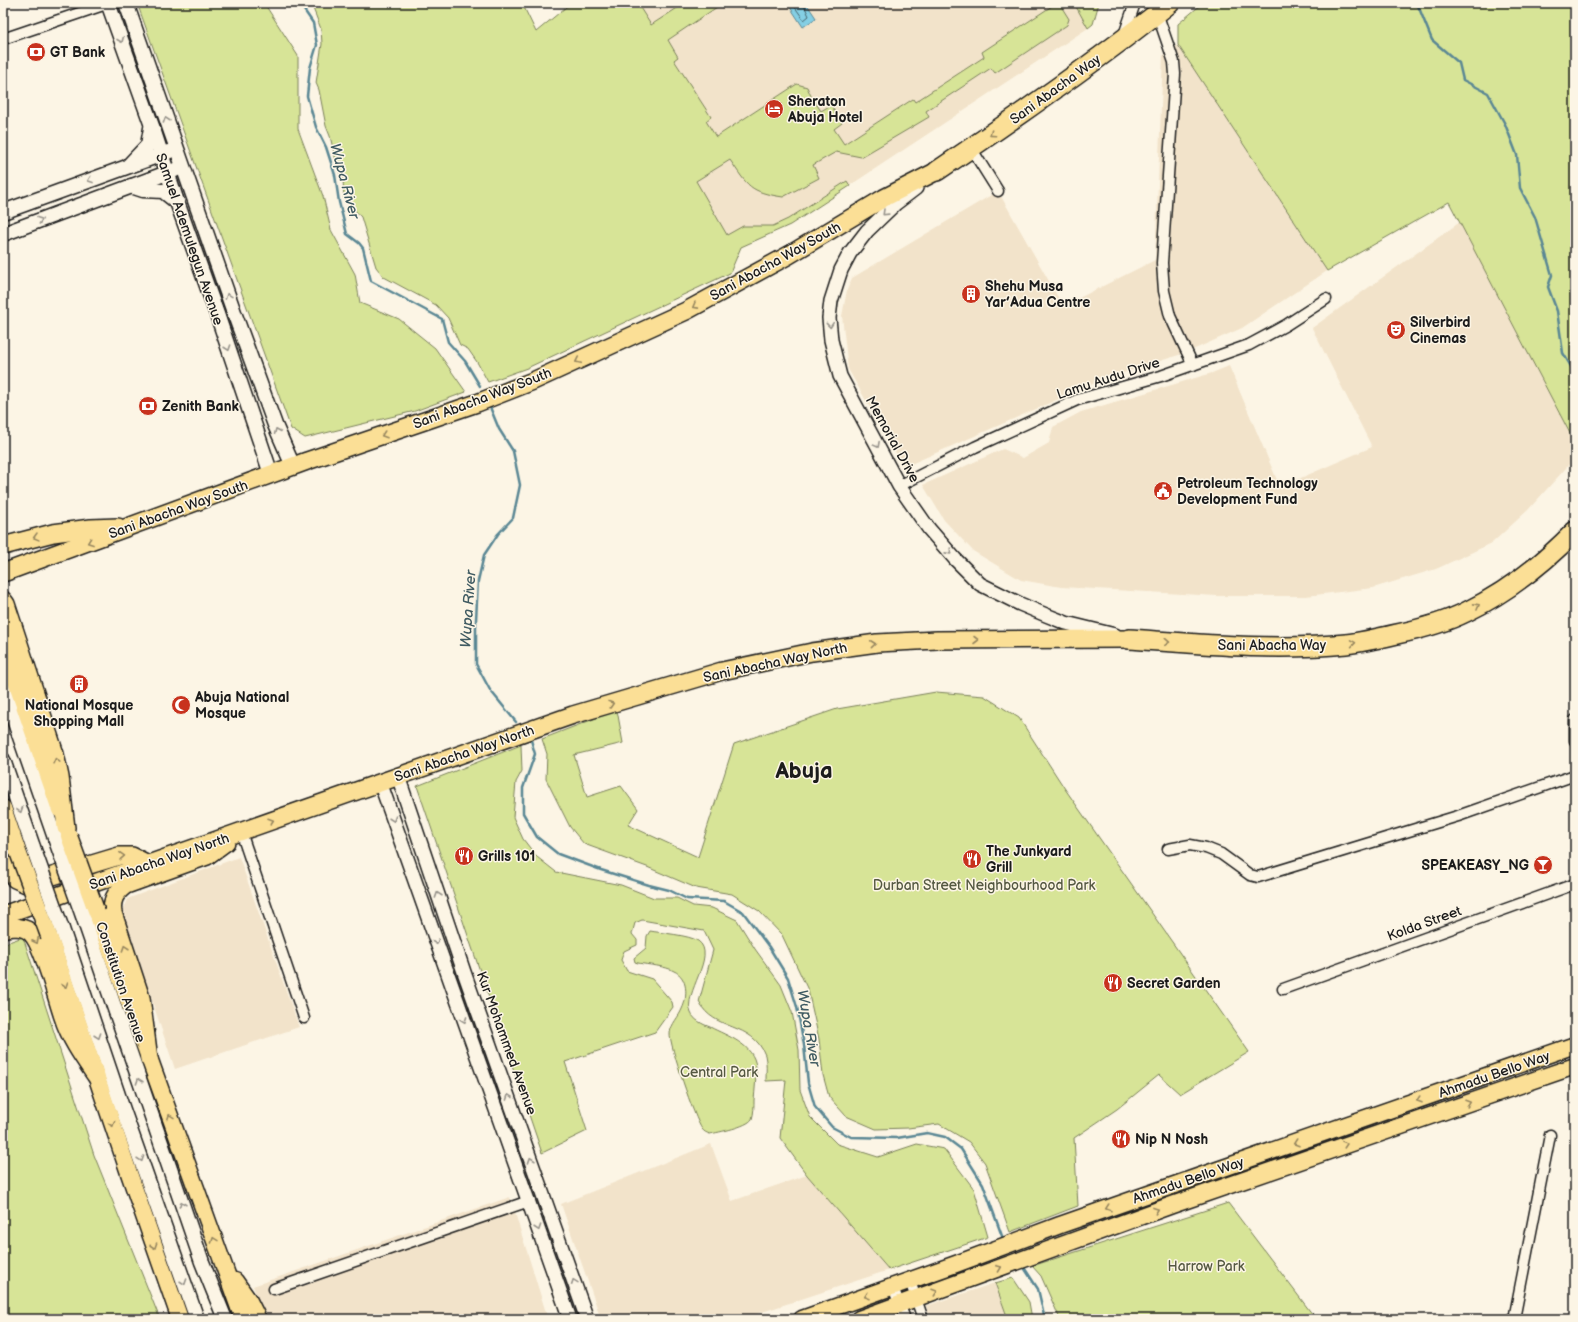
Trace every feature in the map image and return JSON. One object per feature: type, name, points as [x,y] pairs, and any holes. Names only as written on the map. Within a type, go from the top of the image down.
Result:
[{"type":"highway","name":"Sani Abacha Way","points":[[937,171],[1018,116],[1164,8]]},
{"type":"highway","name":"Sani Abacha Way South","points":[[3,573],[293,466],[421,422],[533,381],[686,311],[789,255],[884,198],[937,171]]},
{"type":"highway","points":[[3,546],[53,533],[73,530],[130,527]]},
{"type":"highway","name":"Sani Abacha Way","points":[[938,640],[1128,639],[1202,644],[1305,647],[1348,644],[1440,623],[1466,612],[1500,593],[1533,571],[1575,531]]},
{"type":"highway","points":[[3,600],[6,604],[55,754],[60,777],[63,834]]},
{"type":"highway","name":"Sani Abacha Way North","points":[[3,915],[573,715],[722,670],[849,646],[938,640]]},
{"type":"highway","points":[[149,1059],[144,1017],[123,987],[112,905],[114,897],[119,890],[126,885],[207,856],[241,832]]},
{"type":"highway","points":[[3,844],[16,879],[26,884],[119,856],[132,856],[148,864]]},
{"type":"highway","points":[[3,929],[11,927],[26,929],[35,938],[41,952],[74,1008],[69,1033],[96,1076]]},
{"type":"main road","name":"Samuel Ademulegun Avenue","points":[[108,3],[152,126],[160,155],[217,314],[271,474]]},
{"type":"main road","name":"Samuel Ademulegun Avenue","points":[[126,3],[182,167],[275,424],[293,466]]},
{"type":"main road","points":[[127,167],[148,145],[152,126]]},
{"type":"main road","points":[[3,212],[176,149]]},
{"type":"main road","points":[[3,234],[182,167]]},
{"type":"main road","points":[[131,186],[143,190],[163,192],[177,202]]},
{"type":"main road","name":"Constitution Avenue","points":[[3,644],[90,916],[123,987],[130,1056],[186,1217],[225,1319]]},
{"type":"main road","name":"Constitution Avenue","points":[[3,688],[63,834]]},
{"type":"main road","points":[[3,760],[26,850],[55,933],[74,1008],[197,1319]]},
{"type":"main road","points":[[3,808],[26,850]]},
{"type":"main road","name":"Ahmadu Bello Way","points":[[802,1319],[910,1281],[1060,1225],[1575,1045]]},
{"type":"main road","name":"Constitution Avenue","points":[[149,1059],[220,1258],[249,1317]]},
{"type":"main road","name":"Ahmadu Bello Way","points":[[859,1319],[902,1312],[916,1299],[1066,1243],[1300,1160],[1575,1066]]},
{"type":"main road","points":[[96,1076],[180,1319]]},
{"type":"main road","points":[[171,1293],[173,1319]]},
{"type":"street","points":[[3,40],[108,3]]},
{"type":"street","points":[[1121,41],[1135,3]]},
{"type":"street","points":[[1164,8],[1175,74],[1162,263],[1164,291],[1170,316],[1192,365]]},
{"type":"street","points":[[971,148],[998,191]]},
{"type":"street","name":"Memorial Drive","points":[[937,171],[895,204],[867,231],[850,253],[841,270],[835,287],[829,318],[831,340],[840,376],[899,486],[929,529],[955,559],[980,584],[1046,615],[1128,639]]},
{"type":"street","name":"Lamu Audu Drive","points":[[899,486],[975,447],[1077,400],[1161,376],[1249,345],[1286,325],[1326,298]]},
{"type":"street","points":[[1575,720],[1575,741]]},
{"type":"street","points":[[1168,849],[1190,845],[1206,848],[1221,854],[1250,875],[1258,877],[1358,848],[1458,816],[1575,775]]},
{"type":"street","name":"Kur Mohammed Avenue","points":[[398,776],[464,972],[588,1319]]},
{"type":"street","points":[[380,782],[570,1319]]},
{"type":"street","points":[[241,832],[304,1018]]},
{"type":"street","name":"Kolda Street","points":[[1283,989],[1575,884]]},
{"type":"street","points":[[1514,1319],[1550,1135]]},
{"type":"street","points":[[274,1289],[529,1201]]},
{"type":"street","points":[[910,1281],[923,1319]]},
{"type":"street","points":[[893,1287],[902,1312]]},
{"type":"shaded area","name":"Sheraton Abuja Hotel","points":[[571,3],[1099,3],[1093,24],[1088,28],[790,225],[741,247],[637,197]]},
{"type":"shaded area","points":[[1178,45],[1327,271],[1242,328],[1188,352],[1104,379],[904,467],[848,369],[842,316],[847,290],[852,278],[998,191],[1063,306],[1155,260],[1163,56]]},
{"type":"shaded area","points":[[1460,222],[1575,443],[1575,458],[1528,510],[1492,543],[1436,569],[1373,588],[1306,596],[1217,596],[1061,587],[1021,580],[973,551],[944,520],[923,485],[1003,449],[1023,458],[1049,443],[1053,427],[1081,412],[1212,373],[1229,366],[1280,487],[1372,447],[1312,328]]},
{"type":"shaded area","points":[[239,857],[299,1027],[175,1069],[122,912],[127,899]]},
{"type":"shaded area","points":[[711,1144],[732,1201],[807,1175],[889,1270],[741,1319],[601,1319],[561,1204]]},
{"type":"shaded area","points":[[510,1197],[548,1319],[265,1319],[253,1286]]},
{"type":"shaded area","points":[[995,1283],[1008,1319],[931,1319],[926,1306]]},
{"type":"green space","points":[[137,3],[264,3],[298,56],[298,129],[323,196],[331,230],[355,274],[360,303],[399,319],[435,348],[466,392],[415,411],[305,438],[291,429]]},
{"type":"green space","points":[[311,3],[522,3],[536,32],[571,3],[637,3],[651,25],[685,3],[723,3],[668,40],[678,57],[674,60],[711,117],[706,121],[716,137],[797,84],[807,87],[821,111],[831,105],[842,123],[834,129],[844,144],[913,99],[915,102],[984,57],[982,52],[1052,6],[1051,3],[1059,3],[1069,19],[1067,25],[995,73],[991,68],[926,111],[929,117],[861,157],[836,152],[813,165],[819,178],[783,197],[763,193],[750,186],[730,160],[696,181],[727,235],[743,226],[773,226],[788,219],[847,181],[850,186],[790,225],[741,247],[730,273],[527,368],[488,382],[468,349],[460,345],[448,318],[436,305],[384,277],[376,267],[361,217],[344,198],[343,179],[338,169],[326,126],[319,90],[316,83],[322,44],[321,29]]},
{"type":"green space","points":[[1074,3],[1099,3],[1093,24],[1088,28]]},
{"type":"green space","points":[[1203,3],[1575,3],[1575,443],[1449,202],[1327,271],[1178,45],[1178,24]]},
{"type":"green space","name":"Durban Street Neighbourhood Park","points":[[936,692],[984,696],[1019,718],[1065,789],[1249,1052],[1180,1094],[1159,1075],[1117,1109],[1074,1138],[1078,1206],[1010,1232],[985,1163],[969,1142],[939,1124],[908,1128],[876,1129],[846,1116],[829,1097],[823,1075],[819,1039],[808,990],[782,935],[759,911],[732,894],[696,888],[647,867],[584,844],[570,827],[546,779],[547,754],[542,739],[617,710],[623,743],[574,755],[587,797],[621,786],[638,809],[628,825],[698,857],[734,744],[837,709]]},
{"type":"green space","points":[[521,745],[522,771],[516,782],[513,817],[523,839],[537,857],[556,872],[621,885],[654,898],[677,898],[693,906],[712,908],[737,920],[755,949],[781,985],[792,1012],[799,1050],[800,1090],[810,1117],[837,1144],[878,1157],[917,1144],[944,1149],[974,1189],[988,1237],[889,1270],[807,1175],[780,1138],[786,1080],[766,1081],[766,1058],[759,1044],[742,1031],[714,1018],[699,1002],[713,950],[704,931],[642,920],[635,923],[632,934],[637,940],[637,945],[624,951],[621,960],[627,971],[652,979],[672,1002],[673,1007],[655,1032],[565,1062],[587,1131],[542,1153],[417,786]]},
{"type":"green space","name":"Central Park","points":[[650,931],[688,937],[698,941],[703,947],[704,955],[702,965],[691,996],[691,1013],[696,1020],[739,1042],[750,1052],[754,1059],[756,1071],[754,1112],[752,1119],[749,1122],[732,1129],[710,1134],[702,1129],[678,1066],[670,1033],[684,1004],[686,988],[684,982],[679,974],[671,969],[635,962],[634,958],[646,948],[647,936]]},
{"type":"green space","points":[[23,937],[94,1155],[160,1319],[3,1319],[3,944]]},
{"type":"green space","name":"Harrow Park","points":[[1228,1203],[1316,1319],[1060,1319],[1041,1276],[1032,1266]]},
{"type":"green space","points":[[1013,1278],[1029,1302],[1032,1319],[1008,1319],[995,1283]]},
{"type":"water","points":[[806,3],[816,18],[803,27],[788,4]]},
{"type":"waterway","name":"Wupa River","points":[[296,3],[302,7],[313,23],[317,45],[310,68],[307,96],[316,127],[326,147],[335,175],[339,202],[347,234],[363,248],[371,281],[442,319],[448,342],[465,361],[480,386]]},
{"type":"waterway","points":[[1417,3],[1432,40],[1459,63],[1463,80],[1488,93],[1505,124],[1517,155],[1520,188],[1535,217],[1552,275],[1548,287],[1557,311],[1563,353],[1575,373]]},
{"type":"waterway","name":"Wupa River","points":[[490,407],[499,429],[513,451],[520,485],[513,518],[498,534],[484,555],[478,581],[476,664],[490,690],[516,722]]},
{"type":"waterway","name":"Wupa River","points":[[531,740],[535,754],[523,788],[523,813],[537,837],[558,854],[601,870],[669,890],[687,899],[724,901],[743,912],[769,947],[788,978],[797,1007],[804,1045],[808,1083],[815,1107],[832,1127],[851,1137],[897,1138],[927,1133],[945,1137],[961,1149],[983,1184],[1002,1236]]},
{"type":"waterway","name":"Wupa River","points":[[1025,1269],[1038,1289],[1045,1319]]},
{"type":"place","name":"GT Bank","points":[[36,52]]},
{"type":"place","name":"Sheraton Abuja Hotel","points":[[774,109]]},
{"type":"place","name":"Shehu Musa Yar’Adua Centre","points":[[971,294]]},
{"type":"place","name":"Silverbird Cinemas","points":[[1396,330]]},
{"type":"place","name":"Zenith Bank","points":[[148,406]]},
{"type":"place","name":"Petroleum Technology Development Fund","points":[[1163,491]]},
{"type":"place","name":"National Mosque Shopping Mall","points":[[79,684]]},
{"type":"place","name":"Abuja National Mosque","points":[[181,705]]},
{"type":"place","name":"Grills 101","points":[[464,856]]},
{"type":"place","name":"The Junkyard Grill","points":[[972,859]]},
{"type":"place","name":"SPEAKEASY_NG","points":[[1543,865]]},
{"type":"place","name":"Secret Garden","points":[[1113,983]]},
{"type":"place","name":"Nip N Nosh","points":[[1121,1139]]},
{"type":"district","name":"Abuja","points":[[804,770]]}]
